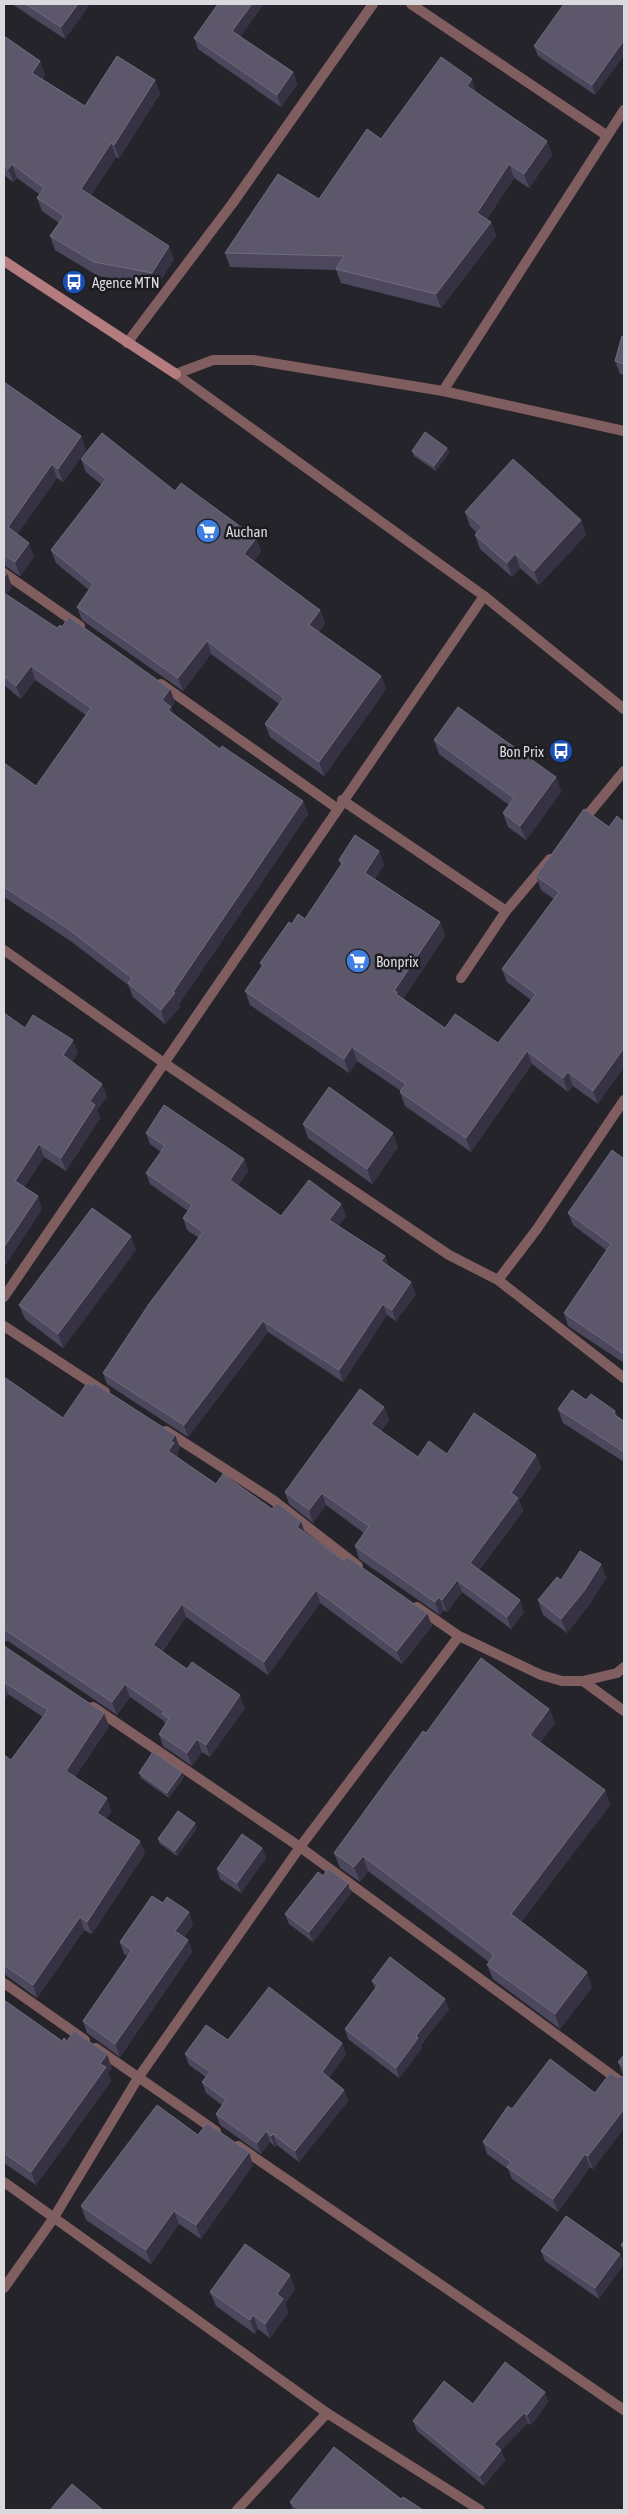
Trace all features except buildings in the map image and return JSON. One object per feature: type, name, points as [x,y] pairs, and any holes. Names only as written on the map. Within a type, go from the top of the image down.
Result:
[{"type":"main road","points":[[4,261],[176,374]]},
{"type":"street","points":[[127,343],[232,204],[373,4]]},
{"type":"street","points":[[411,4],[606,135]]},
{"type":"street","points":[[443,391],[606,135],[624,110]]},
{"type":"street","points":[[176,374],[213,360],[253,360],[443,391],[624,431]]},
{"type":"street","points":[[176,374],[484,596],[624,709]]},
{"type":"street","points":[[4,573],[85,630]]},
{"type":"street","points":[[4,1297],[484,596]]},
{"type":"street","points":[[150,676],[340,804],[506,911]]},
{"type":"street","points":[[572,833],[624,772]]},
{"type":"street","points":[[461,978],[506,911],[560,847]]},
{"type":"street","points":[[4,950],[164,1064],[448,1255],[498,1280],[624,1378]]},
{"type":"street","points":[[498,1280],[536,1229],[624,1100]]},
{"type":"street","points":[[4,1326],[118,1400]]},
{"type":"street","points":[[158,1426],[273,1500],[370,1575]]},
{"type":"street","points":[[410,1603],[458,1636],[541,1675],[562,1681],[582,1682],[617,1673],[624,1666]]},
{"type":"street","points":[[4,2288],[53,2219],[138,2078],[300,1848],[458,1636]]},
{"type":"street","points":[[582,1682],[624,1711]]},
{"type":"street","points":[[86,1702],[300,1848],[624,2084]]},
{"type":"street","points":[[4,1983],[138,2078],[624,2410]]},
{"type":"street","points":[[4,2182],[53,2219],[327,2413],[480,2510]]},
{"type":"street","points":[[237,2510],[327,2413]]},
{"type":"place","name":"Agence MTN","points":[[74,282]]},
{"type":"place","name":"Auchan","points":[[208,531]]},
{"type":"place","name":"Bon Prix","points":[[561,751]]},
{"type":"place","name":"Bonprix","points":[[358,961]]}]
